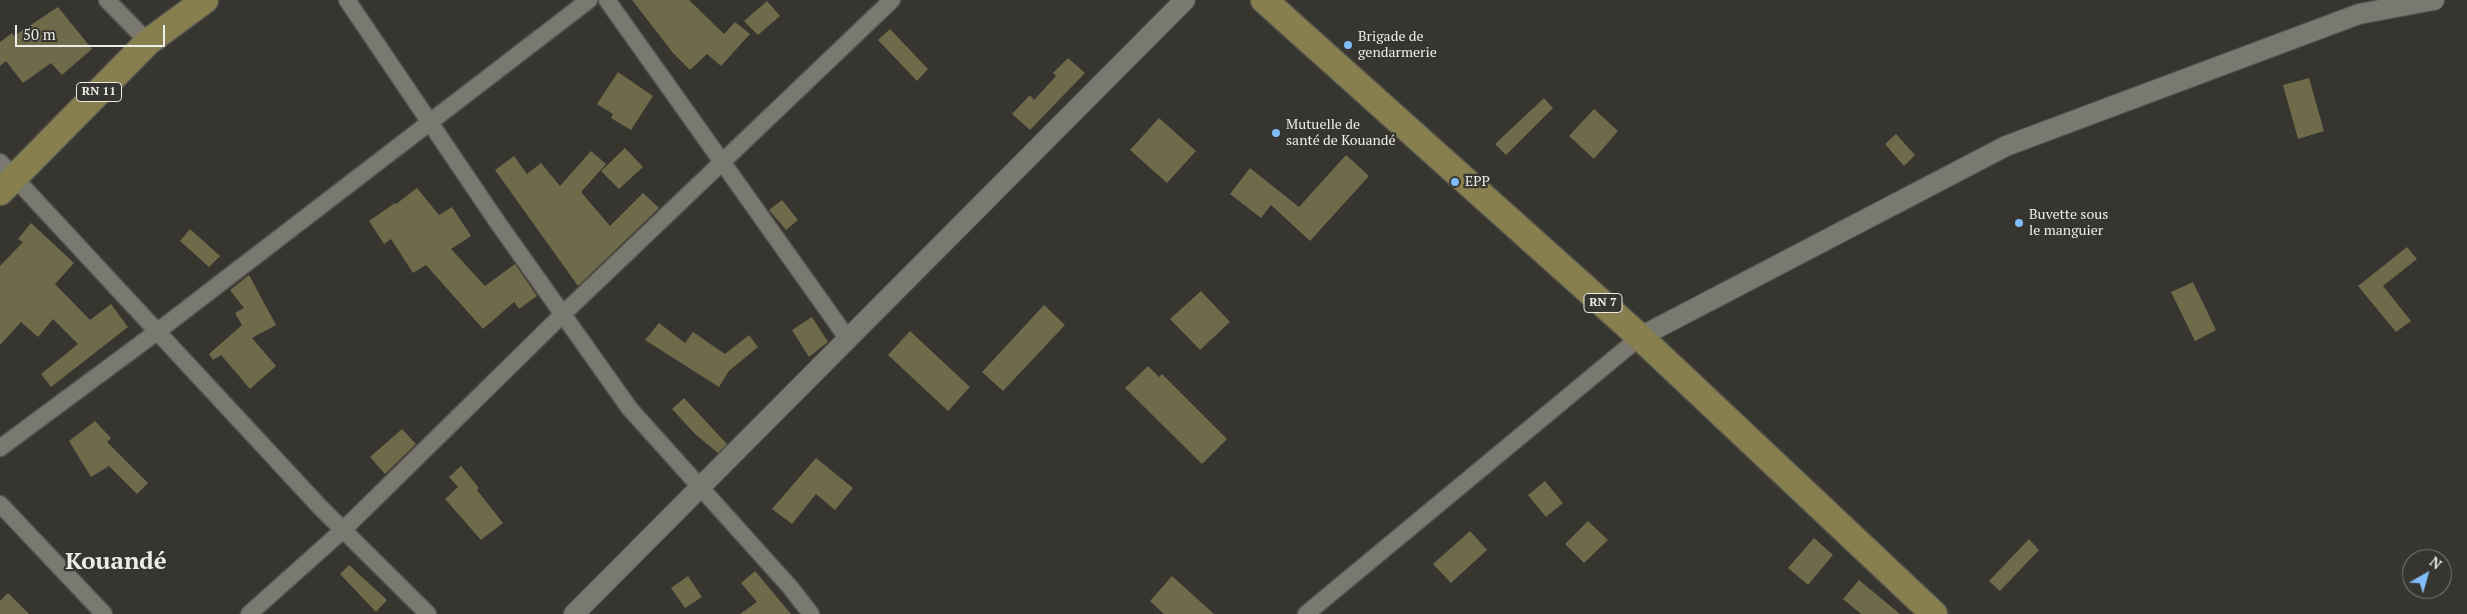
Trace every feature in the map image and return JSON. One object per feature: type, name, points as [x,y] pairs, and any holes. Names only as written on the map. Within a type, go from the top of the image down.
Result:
[{"type":"main road","name":"RN 11","points":[[5,177],[148,42],[205,0]]},
{"type":"main road","name":"RN 7","points":[[1264,0],[1640,337],[1934,614]]},
{"type":"street","points":[[107,0],[148,42]]},
{"type":"street","points":[[347,0],[630,409],[790,587],[811,614]]},
{"type":"street","points":[[0,448],[158,331],[589,0]]},
{"type":"street","points":[[607,0],[848,339]]},
{"type":"street","points":[[249,614],[343,530],[563,314],[892,0]]},
{"type":"street","points":[[574,614],[1185,0]]},
{"type":"street","points":[[1306,614],[1640,337],[2006,146],[2358,14],[2434,0]]},
{"type":"street","points":[[5,177],[158,331],[343,530],[428,614]]},
{"type":"street","points":[[0,504],[104,614]]},
{"type":"building","points":[[632,0],[689,0],[724,34],[735,22],[750,34],[721,66],[707,54],[690,70],[673,53]]},
{"type":"building","points":[[767,1],[780,16],[758,35],[744,21]]},
{"type":"building","points":[[58,7],[92,49],[62,75],[51,63],[23,83],[6,61],[0,66],[0,42],[12,33],[14,36]]},
{"type":"building","points":[[890,29],[928,69],[917,81],[878,40]]},
{"type":"building","points":[[1068,58],[1085,73],[1030,130],[1012,114],[1030,95],[1034,100],[1056,76],[1053,73]]},
{"type":"building","points":[[618,72],[653,96],[631,130],[611,118],[613,114],[597,104]]},
{"type":"building","points":[[2309,78],[2324,131],[2298,139],[2283,85]]},
{"type":"building","points":[[1544,98],[1553,108],[1506,155],[1495,144]]},
{"type":"building","points":[[1594,109],[1618,131],[1594,159],[1569,136]]},
{"type":"building","points":[[1159,118],[1196,151],[1167,183],[1130,150]]},
{"type":"building","points":[[1896,134],[1915,155],[1904,166],[1885,144]]},
{"type":"building","points":[[625,148],[643,167],[619,189],[601,171]]},
{"type":"building","points":[[591,151],[606,164],[581,192],[610,226],[643,193],[659,208],[578,286],[495,170],[514,156],[527,174],[541,163],[560,186]]},
{"type":"building","points":[[1346,155],[1369,176],[1310,241],[1271,205],[1261,218],[1230,194],[1250,168],[1299,207]]},
{"type":"building","points":[[417,188],[439,215],[452,207],[471,236],[451,249],[485,286],[515,264],[537,296],[519,309],[514,302],[483,329],[426,265],[413,273],[391,239],[384,244],[369,221]]},
{"type":"building","points":[[782,200],[798,220],[786,230],[769,210]]},
{"type":"building","points":[[31,223],[74,263],[55,284],[90,320],[111,304],[128,327],[51,387],[41,374],[78,344],[53,319],[38,337],[21,322],[0,345],[0,266],[23,242],[18,239]]},
{"type":"building","points":[[190,229],[220,256],[209,267],[180,241]]},
{"type":"building","points":[[2407,247],[2417,259],[2383,286],[2411,321],[2396,332],[2358,286]]},
{"type":"building","points":[[249,275],[276,325],[252,338],[276,366],[250,389],[221,355],[213,360],[209,354],[242,325],[235,313],[244,308],[230,290]]},
{"type":"building","points":[[2193,282],[2216,330],[2195,341],[2171,292]]},
{"type":"building","points":[[1201,291],[1230,322],[1200,350],[1170,319]]},
{"type":"building","points":[[1044,305],[1065,325],[1003,391],[982,372]]},
{"type":"building","points":[[812,317],[828,342],[809,357],[792,330]]},
{"type":"building","points":[[659,323],[685,343],[693,332],[725,354],[749,335],[758,347],[729,371],[719,387],[645,340]]},
{"type":"building","points":[[910,331],[970,387],[948,411],[888,355]]},
{"type":"building","points":[[1148,366],[1159,377],[1162,374],[1227,439],[1202,464],[1125,388]]},
{"type":"building","points":[[684,398],[727,444],[718,453],[695,434],[672,409]]},
{"type":"building","points":[[95,421],[111,438],[107,442],[148,483],[137,494],[109,466],[91,477],[69,441]]},
{"type":"building","points":[[402,429],[416,444],[385,474],[370,457]]},
{"type":"building","points":[[816,458],[853,488],[835,510],[816,494],[792,524],[772,509]]},
{"type":"building","points":[[461,466],[503,523],[481,540],[445,499],[458,487],[449,477]]},
{"type":"building","points":[[1545,481],[1563,503],[1546,517],[1528,495]]},
{"type":"building","points":[[1588,521],[1608,540],[1584,563],[1565,544]]},
{"type":"building","points":[[1470,531],[1487,550],[1451,583],[1433,564]]},
{"type":"building","points":[[1814,538],[1833,555],[1808,585],[1788,568]]},
{"type":"building","points":[[2029,539],[2039,550],[2000,591],[1989,581]]},
{"type":"building","points":[[349,565],[387,600],[376,612],[340,574]]},
{"type":"building","points":[[755,571],[791,614],[740,614],[757,602],[741,583]]},
{"type":"building","points":[[688,576],[702,597],[685,608],[671,588]]},
{"type":"building","points":[[1172,576],[1214,614],[1164,614],[1150,601]]},
{"type":"building","points":[[1859,580],[1900,614],[1861,614],[1843,599]]},
{"type":"building","points":[[8,593],[29,614],[0,614],[0,601]]},
{"type":"place","name":"Brigade de gendarmerie","points":[[1348,45]]},
{"type":"place","name":"Mutuelle de santé de Kouandé","points":[[1276,133]]},
{"type":"place","name":"EPP","points":[[1455,182]]},
{"type":"place","name":"Buvette sous le manguier","points":[[2019,223]]},
{"type":"district","name":"Kouandé","points":[[116,562]]}]
